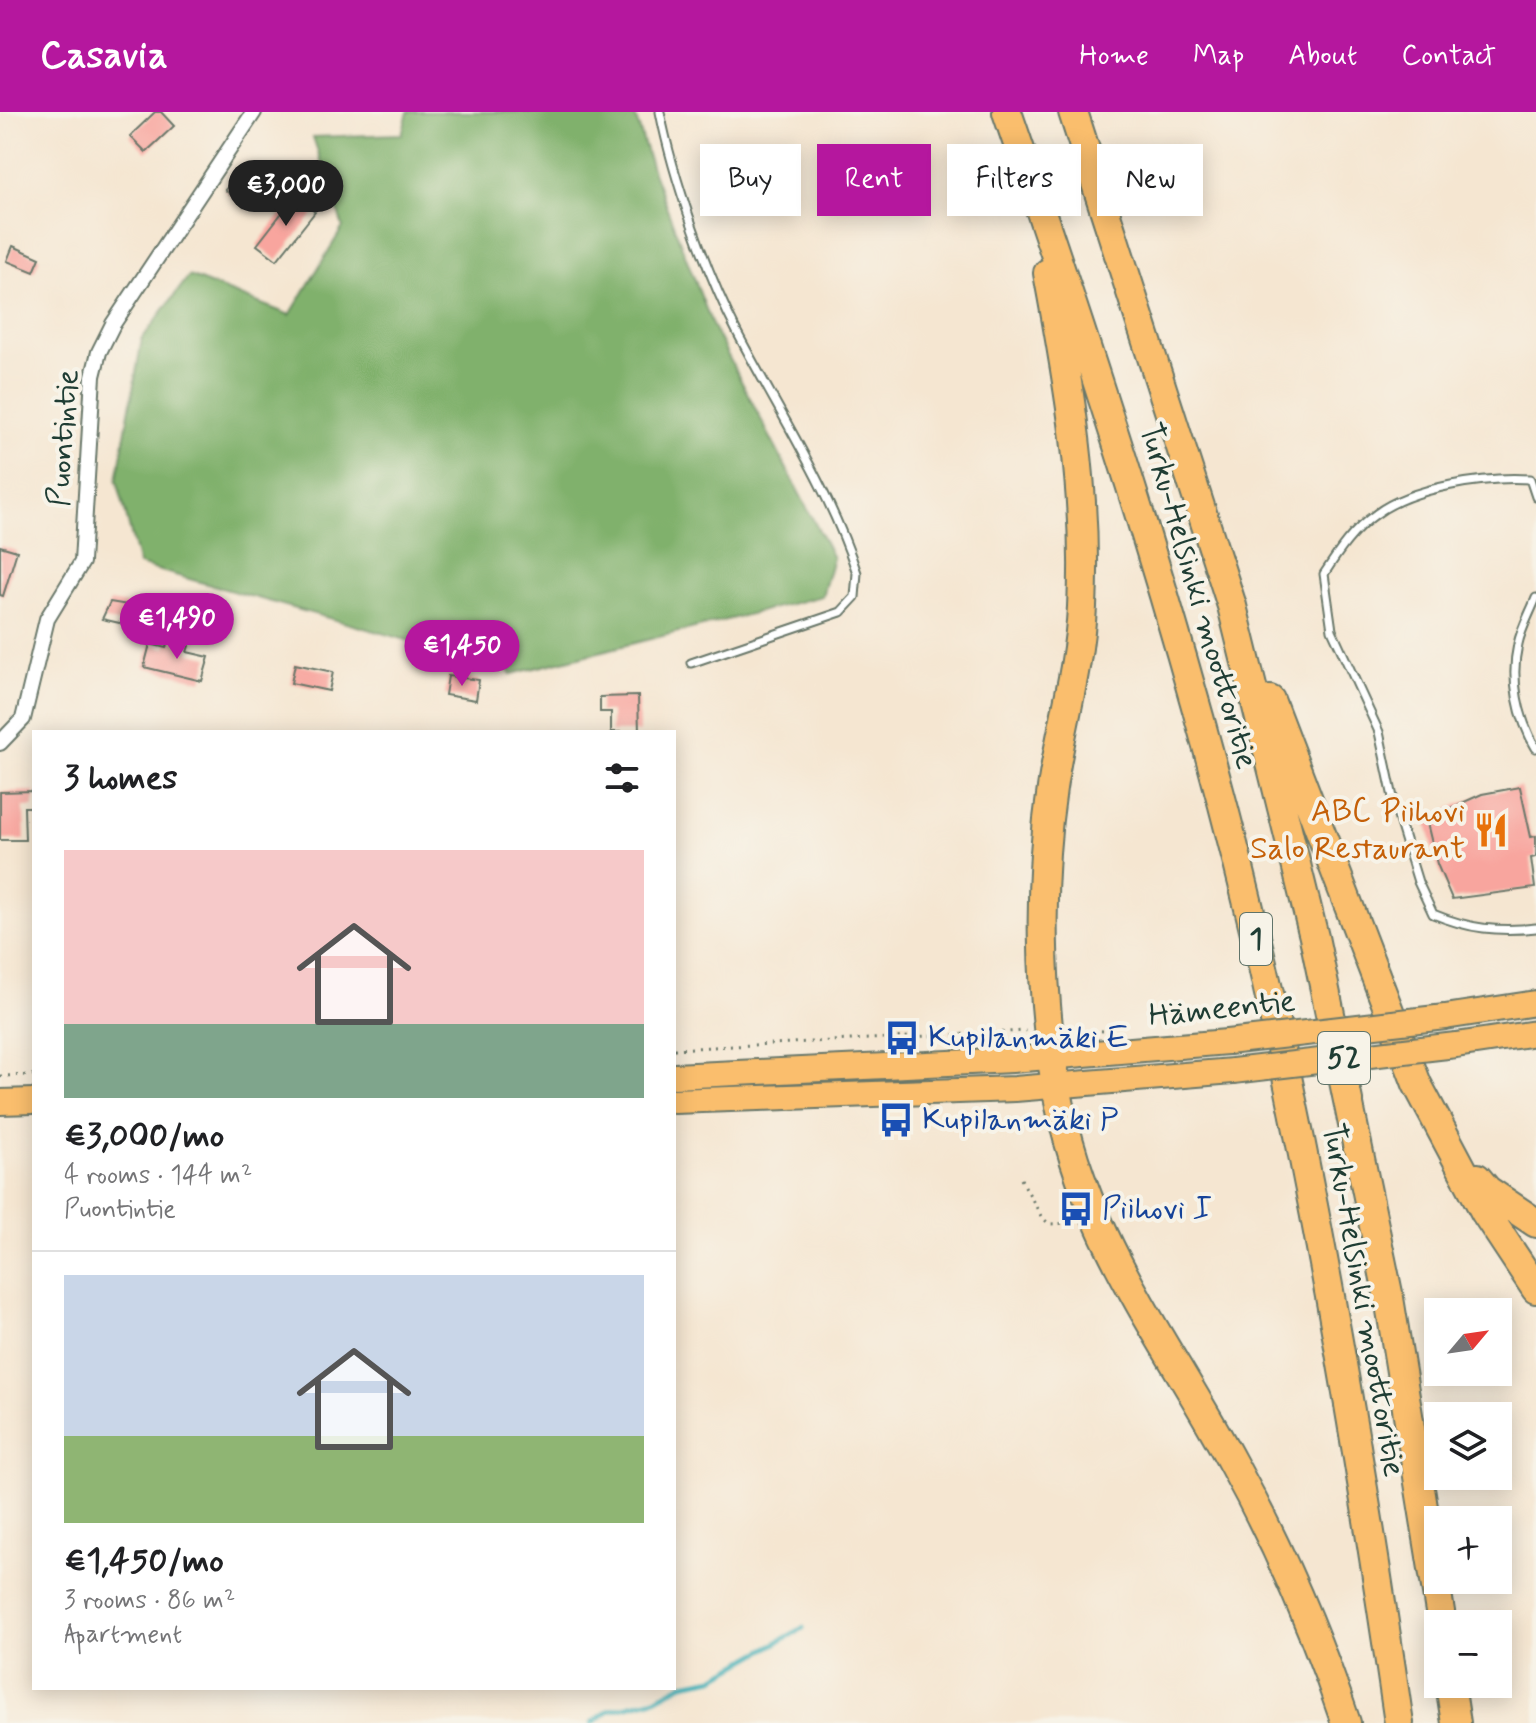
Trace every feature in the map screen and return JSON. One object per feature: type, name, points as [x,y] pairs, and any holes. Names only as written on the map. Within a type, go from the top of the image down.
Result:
[{"type":"highway","name":"Turku-Helsinki moottoritie","points":[[1007,112],[1018,144]]},
{"type":"highway","name":"Turku-Helsinki moottoritie","points":[[1073,112],[1232,606],[1324,982],[1389,1298],[1440,1610]]},
{"type":"highway","points":[[1037,216],[1075,423],[1084,514],[1076,663],[1045,844],[1043,923],[1056,1086],[1077,1169],[1101,1234],[1122,1277],[1233,1462],[1274,1543],[1328,1670],[1346,1723]]},
{"type":"highway","name":"Turku-Helsinki moottoritie","points":[[1043,216],[1152,550],[1262,965],[1307,1170],[1374,1550],[1399,1723]]},
{"type":"highway","points":[[1232,606],[1302,779],[1417,1084],[1485,1212],[1536,1289]]},
{"type":"highway","points":[[1453,1149],[1487,1190],[1536,1223]]},
{"type":"highway","points":[[1452,1698],[1456,1723]]},
{"type":"main road","name":"Hämeentie","points":[[676,1076],[1051,1043],[1227,1042],[1445,1017],[1536,1003]]},
{"type":"main road","name":"Hämeentie","points":[[676,1101],[1056,1086],[1233,1071],[1536,1033]]},
{"type":"main road","points":[[0,1102],[32,1101]]},
{"type":"street","name":"Puontintie","points":[[0,743],[23,719],[47,619],[82,562],[93,376],[99,352],[113,324],[254,112]]},
{"type":"lane","points":[[660,112],[677,176],[729,317],[794,436],[857,573],[855,597],[841,612],[691,663]]},
{"type":"lane","points":[[1536,497],[1530,479],[1518,478],[1429,490],[1378,512],[1345,542],[1324,574],[1332,630],[1379,732],[1395,807],[1418,882],[1433,914],[1463,927],[1501,931],[1536,928]]},
{"type":"lane","points":[[1536,598],[1517,653],[1519,712],[1536,748]]},
{"type":"path","points":[[676,1049],[1051,1043]]},
{"type":"path","points":[[0,1076],[32,1075]]},
{"type":"path","points":[[1021,1179],[1041,1216],[1049,1224],[1061,1226],[1081,1221]]},
{"type":"green space","points":[[408,112],[634,112],[653,172],[713,327],[833,558],[822,596],[511,674],[480,633],[421,644],[139,565],[117,480],[142,339],[189,276],[290,315],[343,227],[313,137],[402,134]]},
{"type":"building","points":[[155,112],[161,112],[174,126],[146,152],[130,136]]},
{"type":"building","points":[[247,165],[266,181],[244,206],[225,190]]},
{"type":"building","points":[[295,196],[315,212],[277,260],[257,245]]},
{"type":"building","points":[[13,246],[40,258],[34,272],[7,261]]},
{"type":"building","points":[[0,546],[17,551],[3,596],[0,595]]},
{"type":"building","points":[[110,602],[128,605],[124,624],[102,619]]},
{"type":"building","points":[[168,641],[189,646],[187,652],[209,657],[202,681],[144,667],[150,644],[166,648]]},
{"type":"building","points":[[295,664],[333,672],[329,691],[291,683]]},
{"type":"building","points":[[448,676],[479,680],[476,700],[445,695]]},
{"type":"building","points":[[638,696],[639,730],[611,730],[611,712],[600,712],[600,697]]},
{"type":"building","points":[[1520,787],[1531,837],[1536,836],[1536,857],[1531,858],[1535,888],[1452,899],[1437,864],[1426,819],[1482,794]]},
{"type":"building","points":[[32,791],[32,807],[24,807],[25,840],[0,840],[0,792]]},
{"type":"waterway","points":[[676,1688],[714,1678],[803,1628]]},
{"type":"waterway","points":[[592,1723],[608,1711],[655,1699],[672,1690]]},
{"type":"place","name":"ABC Piihovi Salo Restaurant","points":[[1491,830]]},
{"type":"place","name":"Kupilanmäki E","points":[[902,1038]]},
{"type":"place","name":"Kupilanmäki P","points":[[896,1120]]},
{"type":"place","name":"Piihovi I","points":[[1076,1209]]}]
